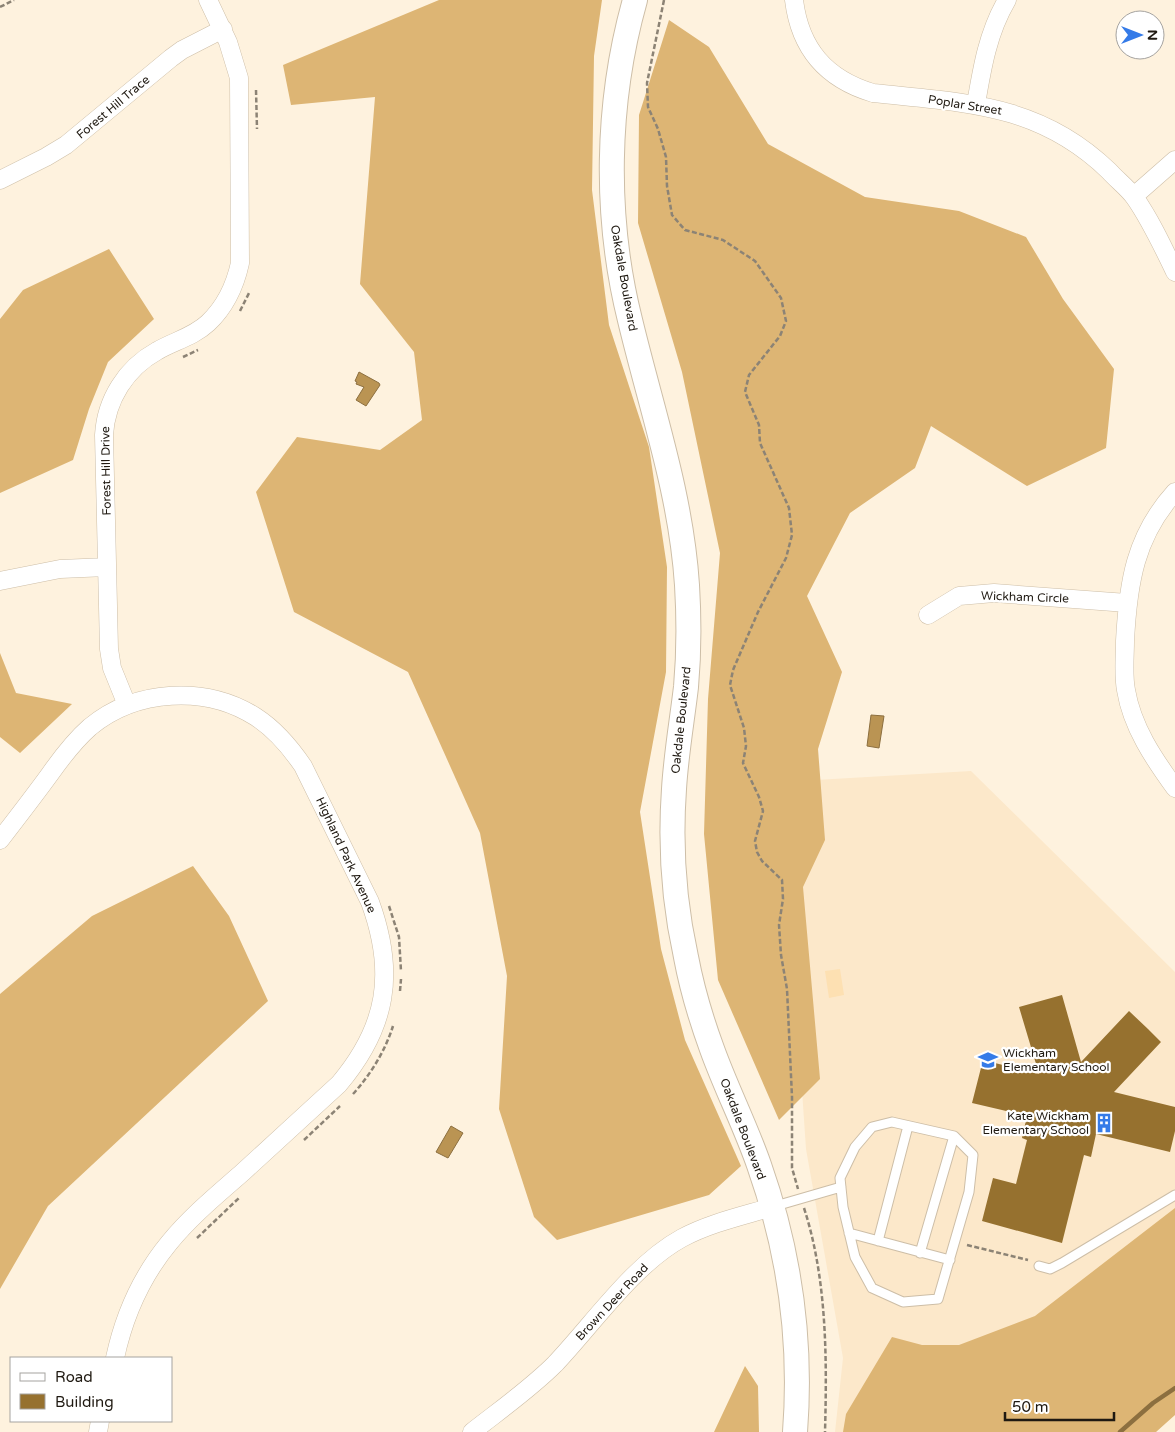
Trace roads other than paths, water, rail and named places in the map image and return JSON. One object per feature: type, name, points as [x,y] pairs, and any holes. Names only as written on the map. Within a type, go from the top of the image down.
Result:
[{"type":"main road","name":"Oakdale Boulevard","points":[[634,0],[624,38],[615,100],[613,213],[618,258],[629,317],[673,482],[686,565],[688,661],[676,760],[672,822],[678,916],[684,952],[698,1007],[712,1050],[759,1164],[772,1207],[788,1274],[797,1366],[795,1432]]},
{"type":"street","name":"Forest Hill Drive","points":[[127,705],[112,668],[109,649],[104,428],[107,412],[116,392],[130,372],[145,358],[190,336],[213,318],[228,298],[240,263],[239,78],[223,29],[208,0]]},
{"type":"street","name":"Poplar Street","points":[[794,0],[801,32],[810,50],[823,66],[838,79],[873,93],[976,104],[1025,117],[1056,132],[1098,161],[1134,196],[1175,272]]},
{"type":"street","points":[[976,104],[983,60],[992,31],[1007,0]]},
{"type":"street","name":"Forest Hill Trace","points":[[0,180],[66,145],[171,58],[182,50],[223,29]]},
{"type":"street","points":[[1134,196],[1175,160]]},
{"type":"street","points":[[1175,492],[1146,534],[1132,572],[1127,603],[1125,648],[1126,690],[1138,730],[1159,767],[1175,788]]},
{"type":"street","points":[[0,581],[60,569],[107,567]]},
{"type":"street","name":"Wickham Circle","points":[[928,615],[959,596],[994,594],[1127,603]]},
{"type":"street","name":"Highland Park Avenue","points":[[0,840],[72,744],[105,716],[127,705],[145,699],[169,695],[216,700],[239,708],[256,717],[276,732],[292,750],[303,766],[370,902],[378,924],[385,970],[380,1010],[373,1032],[354,1067],[339,1084],[194,1216],[170,1241],[154,1262],[137,1292],[126,1316],[115,1357]]},
{"type":"street","name":"Brown Deer Road","points":[[472,1432],[521,1394],[553,1365],[639,1270],[659,1253],[706,1227],[772,1207]]},
{"type":"lane","points":[[892,1122],[954,1136],[973,1155],[968,1192],[950,1260],[938,1299],[903,1302],[872,1288],[855,1257],[843,1207],[840,1178],[855,1147],[872,1127],[892,1122]]},
{"type":"lane","points":[[878,1241],[908,1126]]},
{"type":"lane","points":[[920,1253],[954,1136]]},
{"type":"lane","points":[[772,1207],[841,1187]]},
{"type":"lane","points":[[1036,1264],[1050,1269],[1175,1195]]},
{"type":"lane","points":[[849,1233],[950,1260]]},
{"type":"waterway","points":[[1120,1432],[1153,1403],[1175,1388]]},
{"type":"place","name":"Wickham Elementary School","points":[[988,1060]]},
{"type":"place","name":"Kate Wickham Elementary School","points":[[1104,1123]]}]
